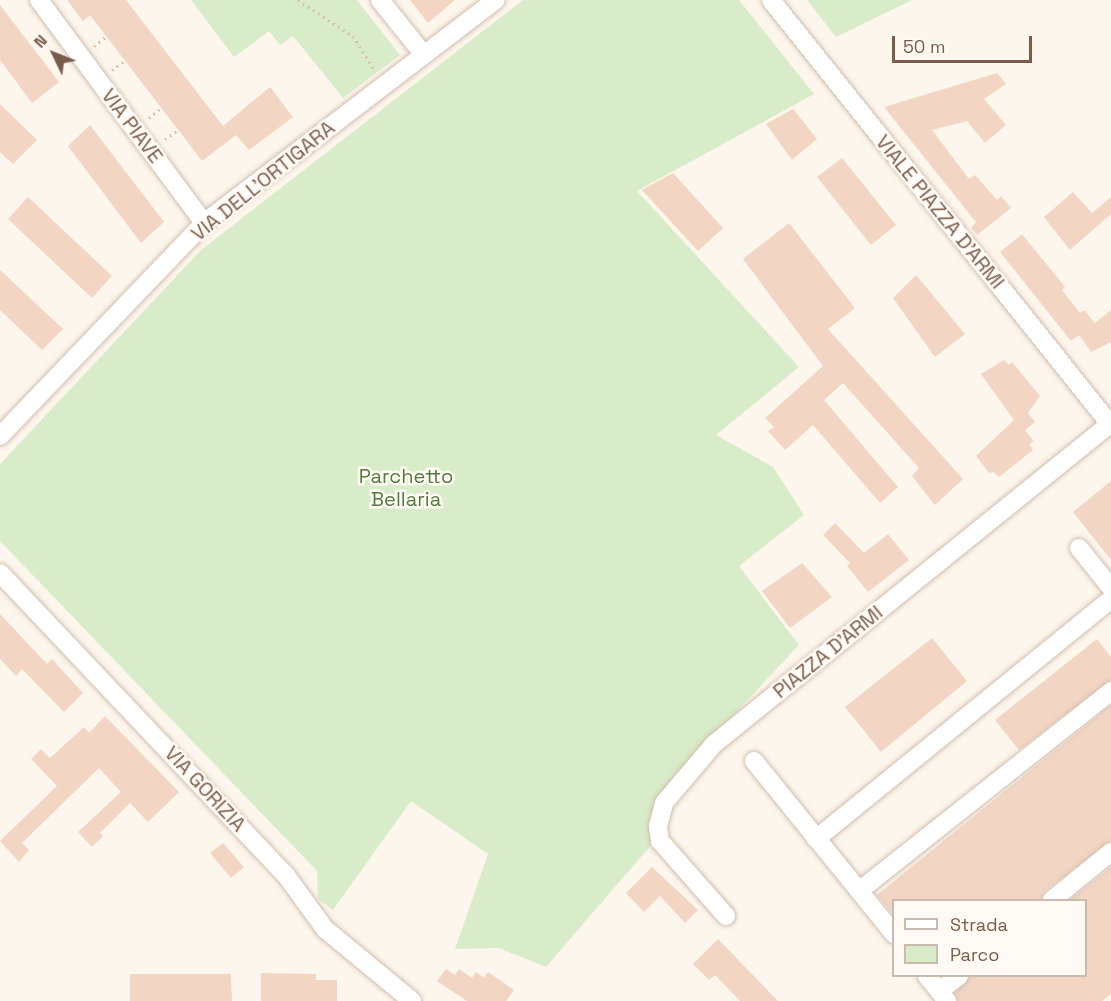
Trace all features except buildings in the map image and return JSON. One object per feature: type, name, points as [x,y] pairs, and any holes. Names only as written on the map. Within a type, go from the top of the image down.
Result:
[{"type":"street","name":"VIA PIAVE","points":[[39,0],[204,223]]},
{"type":"street","points":[[380,0],[424,55]]},
{"type":"street","name":"VIA DELL'ORTIGARA","points":[[0,436],[204,223],[496,0]]},
{"type":"street","name":"VIALE PIAZZA D'ARMI","points":[[771,0],[1110,424]]},
{"type":"street","name":"PIAZZA D'ARMI","points":[[726,916],[660,841],[657,826],[664,803],[714,744],[1110,424]]},
{"type":"street","points":[[1079,548],[1111,588]]},
{"type":"street","name":"VIA GORIZIA","points":[[0,573],[285,874],[325,929],[412,1001]]},
{"type":"street","points":[[816,839],[1111,599]]},
{"type":"street","points":[[859,891],[1111,691]]},
{"type":"street","points":[[754,761],[892,932]]},
{"type":"street","points":[[1053,899],[1111,852]]},
{"type":"street","points":[[929,977],[943,996],[957,977]]},
{"type":"path","points":[[298,0],[352,36],[376,74]]},
{"type":"path","points":[[90,49],[106,37]]},
{"type":"path","points":[[109,73],[124,61]]},
{"type":"path","points":[[145,121],[161,108]]},
{"type":"path","points":[[161,142],[178,130]]},
{"type":"green space","points":[[191,0],[357,0],[400,55],[343,98],[293,36],[280,45],[269,31],[234,57]]},
{"type":"green space","name":"Parchetto Bellaria","points":[[523,0],[739,0],[814,94],[637,191],[799,367],[716,435],[773,467],[804,515],[739,566],[799,645],[657,797],[649,826],[652,844],[546,967],[499,948],[455,949],[488,854],[411,801],[333,910],[318,899],[317,871],[0,541],[0,464],[201,250]]},
{"type":"green space","points":[[807,0],[912,0],[836,37]]}]
